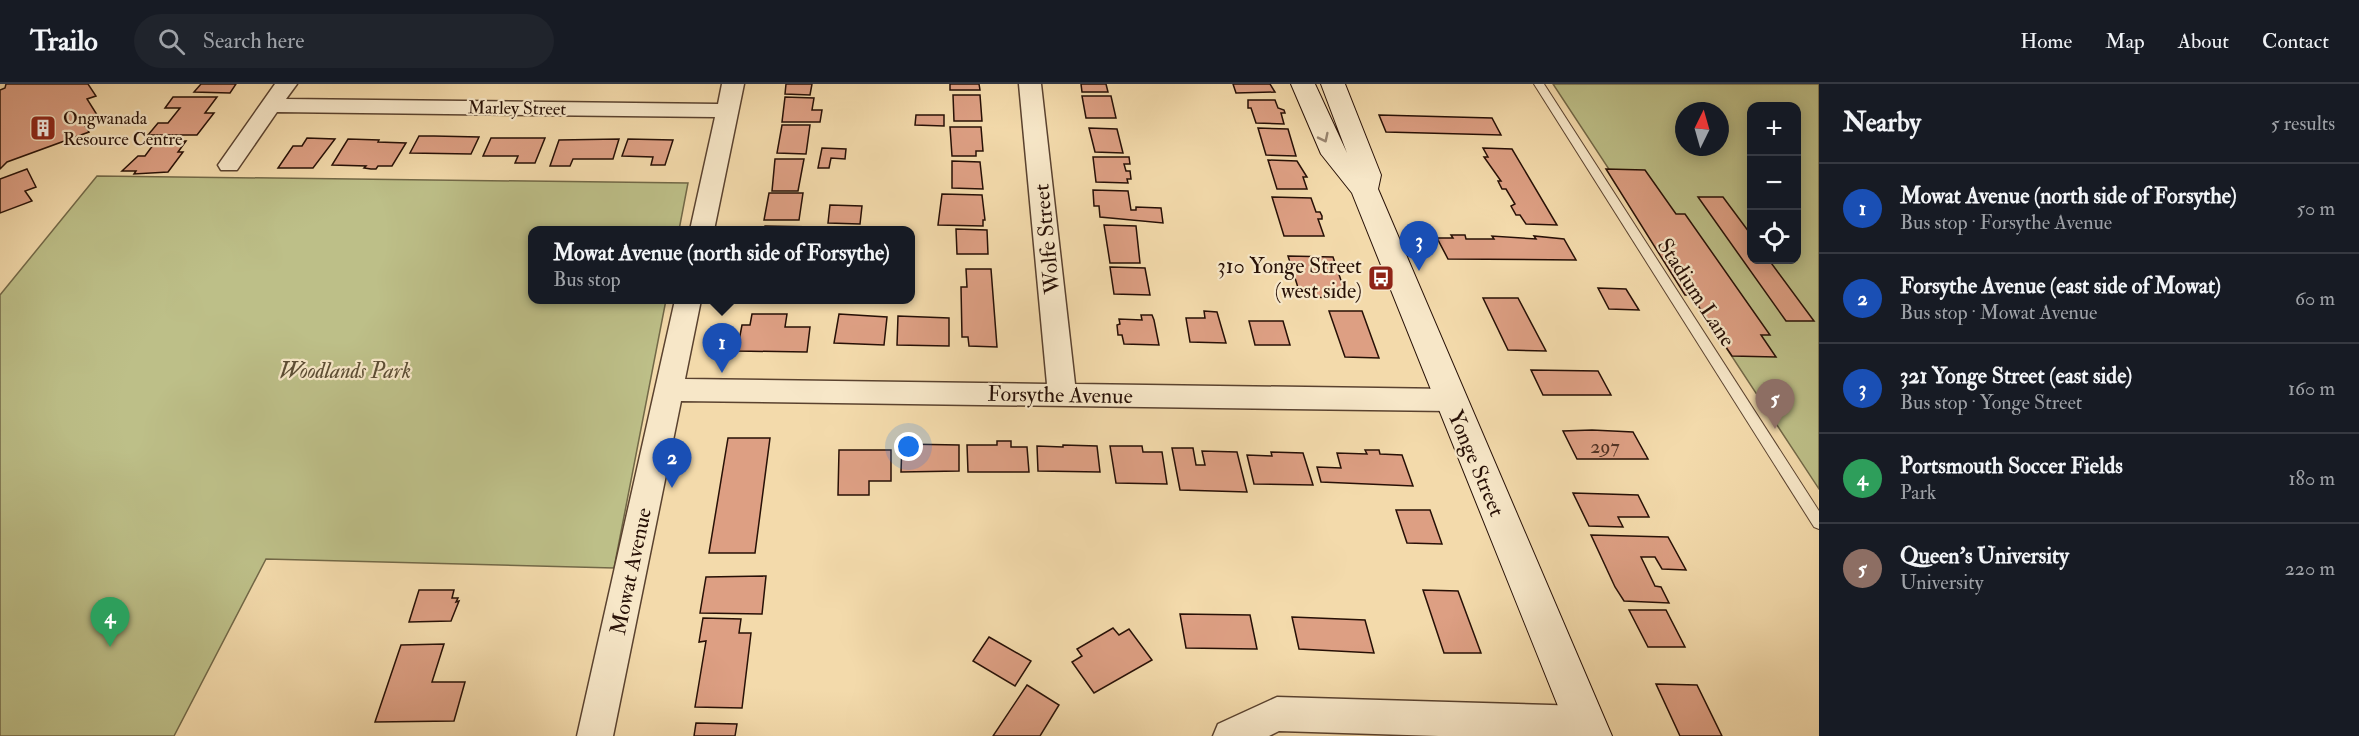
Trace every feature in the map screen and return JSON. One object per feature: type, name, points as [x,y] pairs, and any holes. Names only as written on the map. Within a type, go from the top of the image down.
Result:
[{"type":"street","points":[[229,165],[286,84]]},
{"type":"street","points":[[499,108],[510,84]]},
{"type":"street","points":[[703,226],[733,84]]},
{"type":"street","name":"Wolfe Street","points":[[1030,84],[1062,394]]},
{"type":"street","name":"Yonge Street","points":[[1303,84],[1323,136],[1333,154],[1347,176],[1364,189],[1588,730]]},
{"type":"street","name":"Yonge Street","points":[[1333,84],[1368,175],[1364,189]]},
{"type":"street","name":"Marley Street","points":[[271,105],[727,111]]},
{"type":"street","name":"Mowat Avenue","points":[[594,736],[687,304]]},
{"type":"street","name":"Forsythe Avenue","points":[[669,390],[1450,400]]},
{"type":"street","points":[[1232,736],[1277,714],[1588,730]]},
{"type":"lane","name":"Stadium Lane","points":[[1539,84],[1819,523]]},
{"type":"green space","points":[[1553,84],[1819,84],[1819,489]]},
{"type":"green space","name":"Woodlands Park","points":[[97,176],[688,183],[680,226],[528,226],[528,304],[665,304],[614,568],[266,559],[174,736],[0,736],[0,295]]},
{"type":"building","name":"Ongwanada Resource Centre","points":[[6,84],[88,84],[96,96],[87,99],[99,118],[84,124],[89,132],[7,162],[0,169],[0,90],[5,88]]},
{"type":"building","points":[[201,84],[236,84],[230,93],[194,92]]},
{"type":"building","points":[[786,84],[812,84],[810,95],[785,94]]},
{"type":"building","points":[[950,84],[979,84],[980,90],[950,90]]},
{"type":"building","points":[[1081,84],[1106,84],[1108,92],[1082,92]]},
{"type":"building","points":[[1233,84],[1270,84],[1275,92],[1236,93]]},
{"type":"building","points":[[953,95],[980,95],[982,121],[954,121]]},
{"type":"building","points":[[1082,96],[1111,96],[1116,118],[1086,118]]},
{"type":"building","points":[[173,97],[217,97],[205,113],[214,113],[197,135],[148,135],[158,123],[168,123],[180,108],[165,108]]},
{"type":"building","points":[[785,97],[814,98],[812,110],[822,110],[820,122],[782,122]]},
{"type":"building","points":[[1248,100],[1275,100],[1278,108],[1284,110],[1285,113],[1281,113],[1284,124],[1256,123],[1251,108],[1248,108]]},
{"type":"building","points":[[916,115],[944,115],[944,126],[915,125]]},
{"type":"building","points":[[1379,115],[1492,118],[1501,135],[1386,132]]},
{"type":"building","points":[[782,125],[810,125],[806,154],[777,153]]},
{"type":"building","points":[[950,127],[981,127],[983,151],[976,151],[976,156],[952,156]]},
{"type":"building","points":[[1089,128],[1117,129],[1123,153],[1095,152]]},
{"type":"building","points":[[1258,128],[1288,129],[1296,156],[1266,155]]},
{"type":"building","points":[[419,136],[479,137],[471,154],[410,153]]},
{"type":"building","points":[[307,138],[335,139],[313,168],[278,168],[293,146],[302,146]]},
{"type":"building","points":[[491,138],[545,138],[535,163],[515,163],[518,156],[483,156]]},
{"type":"building","points":[[348,139],[406,143],[392,166],[378,166],[376,169],[371,169],[364,168],[366,166],[332,165]]},
{"type":"building","points":[[619,139],[613,159],[573,159],[570,166],[550,166],[559,140]]},
{"type":"building","points":[[628,139],[673,140],[665,165],[651,165],[653,157],[622,156]]},
{"type":"building","points":[[156,141],[186,141],[178,152],[183,152],[168,172],[134,174],[136,171],[122,171],[138,156],[145,156]]},
{"type":"building","points":[[822,148],[846,149],[845,159],[831,158],[829,168],[818,168]]},
{"type":"building","points":[[1483,148],[1512,149],[1557,225],[1526,224],[1520,215],[1516,215],[1511,206],[1515,204],[1506,189],[1502,189],[1498,181],[1501,181],[1484,157],[1488,157]]},
{"type":"building","points":[[1093,157],[1129,157],[1130,164],[1124,164],[1126,171],[1130,171],[1131,179],[1127,179],[1128,183],[1096,182]]},
{"type":"building","points":[[775,159],[804,159],[798,191],[772,191]]},
{"type":"building","points":[[1268,160],[1297,161],[1307,177],[1303,177],[1307,189],[1277,189]]},
{"type":"building","points":[[952,161],[980,162],[983,189],[952,188]]},
{"type":"building","name":"Ongwanada Resource Centre","points":[[27,169],[36,187],[25,191],[32,201],[0,213],[0,179]]},
{"type":"building","points":[[1606,169],[1645,170],[1676,214],[1685,214],[1770,335],[1761,335],[1776,357],[1732,356],[1691,295],[1685,295]]},
{"type":"building","points":[[1093,190],[1128,191],[1131,210],[1136,210],[1136,207],[1161,208],[1163,223],[1100,217],[1099,206],[1094,206]]},
{"type":"building","points":[[769,193],[803,193],[799,220],[764,220]]},
{"type":"building","points":[[942,194],[982,195],[985,220],[983,220],[983,226],[938,225]]},
{"type":"building","points":[[1272,197],[1311,198],[1316,212],[1320,212],[1322,216],[1322,219],[1318,219],[1324,236],[1284,236]]},
{"type":"building","points":[[1698,197],[1723,197],[1747,229],[1747,264],[1772,264],[1814,321],[1786,321]]},
{"type":"building","points":[[830,205],[862,206],[860,224],[828,223]]},
{"type":"building","points":[[1104,225],[1136,226],[1140,263],[1110,263]]},
{"type":"building","points":[[956,229],[987,230],[988,254],[957,254]]},
{"type":"building","points":[[1451,235],[1465,235],[1466,239],[1494,239],[1492,236],[1536,239],[1534,236],[1564,239],[1576,260],[1448,259],[1437,238],[1453,238]]},
{"type":"building","points":[[1288,256],[1333,257],[1347,298],[1301,297]]},
{"type":"building","points":[[1110,267],[1145,268],[1150,295],[1114,294]]},
{"type":"building","points":[[966,269],[991,269],[997,347],[969,346],[968,337],[962,337],[961,287],[967,287]]},
{"type":"building","points":[[1598,288],[1626,289],[1639,310],[1609,309]]},
{"type":"building","points":[[1483,298],[1518,298],[1546,351],[1508,350]]},
{"type":"building","points":[[1204,311],[1217,312],[1226,343],[1190,342],[1186,318],[1205,318]]},
{"type":"building","points":[[1329,311],[1362,311],[1379,358],[1345,357]]},
{"type":"building","points":[[752,314],[787,314],[785,327],[810,327],[807,352],[737,351],[742,325],[750,325]]},
{"type":"building","points":[[839,314],[887,317],[884,345],[834,343]]},
{"type":"building","points":[[1141,315],[1152,315],[1159,345],[1124,344],[1122,335],[1118,335],[1119,319],[1142,320]]},
{"type":"building","points":[[898,316],[949,318],[949,346],[897,345]]},
{"type":"building","points":[[1249,321],[1283,321],[1290,345],[1255,345]]},
{"type":"building","points":[[1531,370],[1598,371],[1611,395],[1543,395]]},
{"type":"building","points":[[1563,431],[1633,432],[1648,459],[1577,459]]},
{"type":"building","points":[[728,438],[770,438],[755,553],[709,553]]},
{"type":"building","points":[[997,441],[1011,441],[1011,447],[1027,447],[1029,472],[968,472],[967,445],[997,445]]},
{"type":"building","points":[[902,444],[959,445],[959,471],[901,472]]},
{"type":"building","points":[[1063,445],[1097,446],[1100,472],[1038,471],[1037,446],[1063,447]]},
{"type":"building","points":[[1110,446],[1142,446],[1143,452],[1162,452],[1167,484],[1116,483]]},
{"type":"building","points":[[1172,448],[1193,448],[1196,465],[1205,465],[1202,451],[1237,452],[1247,492],[1180,490]]},
{"type":"building","points":[[839,450],[891,450],[891,481],[869,481],[869,495],[838,495]]},
{"type":"building","points":[[1365,450],[1379,450],[1380,454],[1402,455],[1413,486],[1321,482],[1317,467],[1341,468],[1337,453],[1367,454]]},
{"type":"building","points":[[1271,452],[1303,453],[1313,485],[1254,484],[1247,455],[1272,456]]},
{"type":"building","points":[[1573,493],[1638,495],[1649,517],[1618,517],[1623,527],[1589,526]]},
{"type":"building","points":[[1396,510],[1430,510],[1442,544],[1407,543]]},
{"type":"building","points":[[1591,535],[1668,537],[1686,570],[1662,569],[1655,557],[1641,557],[1655,586],[1661,587],[1669,603],[1624,601]]},
{"type":"building","points":[[766,576],[762,614],[700,613],[706,577]]},
{"type":"building","points":[[419,590],[454,590],[452,598],[458,598],[456,602],[459,601],[451,621],[409,622]]},
{"type":"building","points":[[1423,590],[1458,591],[1481,653],[1444,653]]},
{"type":"building","points":[[1629,610],[1666,610],[1685,647],[1648,647]]},
{"type":"building","points":[[1180,614],[1250,615],[1257,649],[1186,648]]},
{"type":"building","points":[[1292,617],[1365,620],[1374,653],[1299,649]]},
{"type":"building","points":[[703,618],[741,619],[739,633],[751,633],[742,708],[695,707],[706,641],[699,642]]},
{"type":"building","points":[[1113,628],[1119,635],[1129,629],[1152,660],[1094,693],[1072,662],[1082,656],[1077,649]]},
{"type":"building","points":[[989,637],[1031,661],[1015,686],[973,661]]},
{"type":"building","points":[[444,644],[432,682],[465,682],[454,721],[375,722],[401,645]]},
{"type":"building","points":[[1656,684],[1697,685],[1722,736],[1680,736]]},
{"type":"building","points":[[1027,685],[1059,705],[1040,736],[993,736]]},
{"type":"building","points":[[696,723],[737,724],[735,736],[694,736]]},
{"type":"place","name":"Ongwanada Resource Centre","points":[[43,128]]},
{"type":"place","name":"321 Yonge Street (east side)","points":[[1419,271]]},
{"type":"place","name":"310 Yonge Street (west side)","points":[[1381,278]]},
{"type":"place","name":"Mowat Avenue (north side of Forsythe)","points":[[722,373]]},
{"type":"place","name":"Queen's University","points":[[1775,429]]},
{"type":"place","name":"Forsythe Avenue (east side of Mowat)","points":[[672,488]]},
{"type":"place","name":"Portsmouth Soccer Fields","points":[[110,647]]}]
